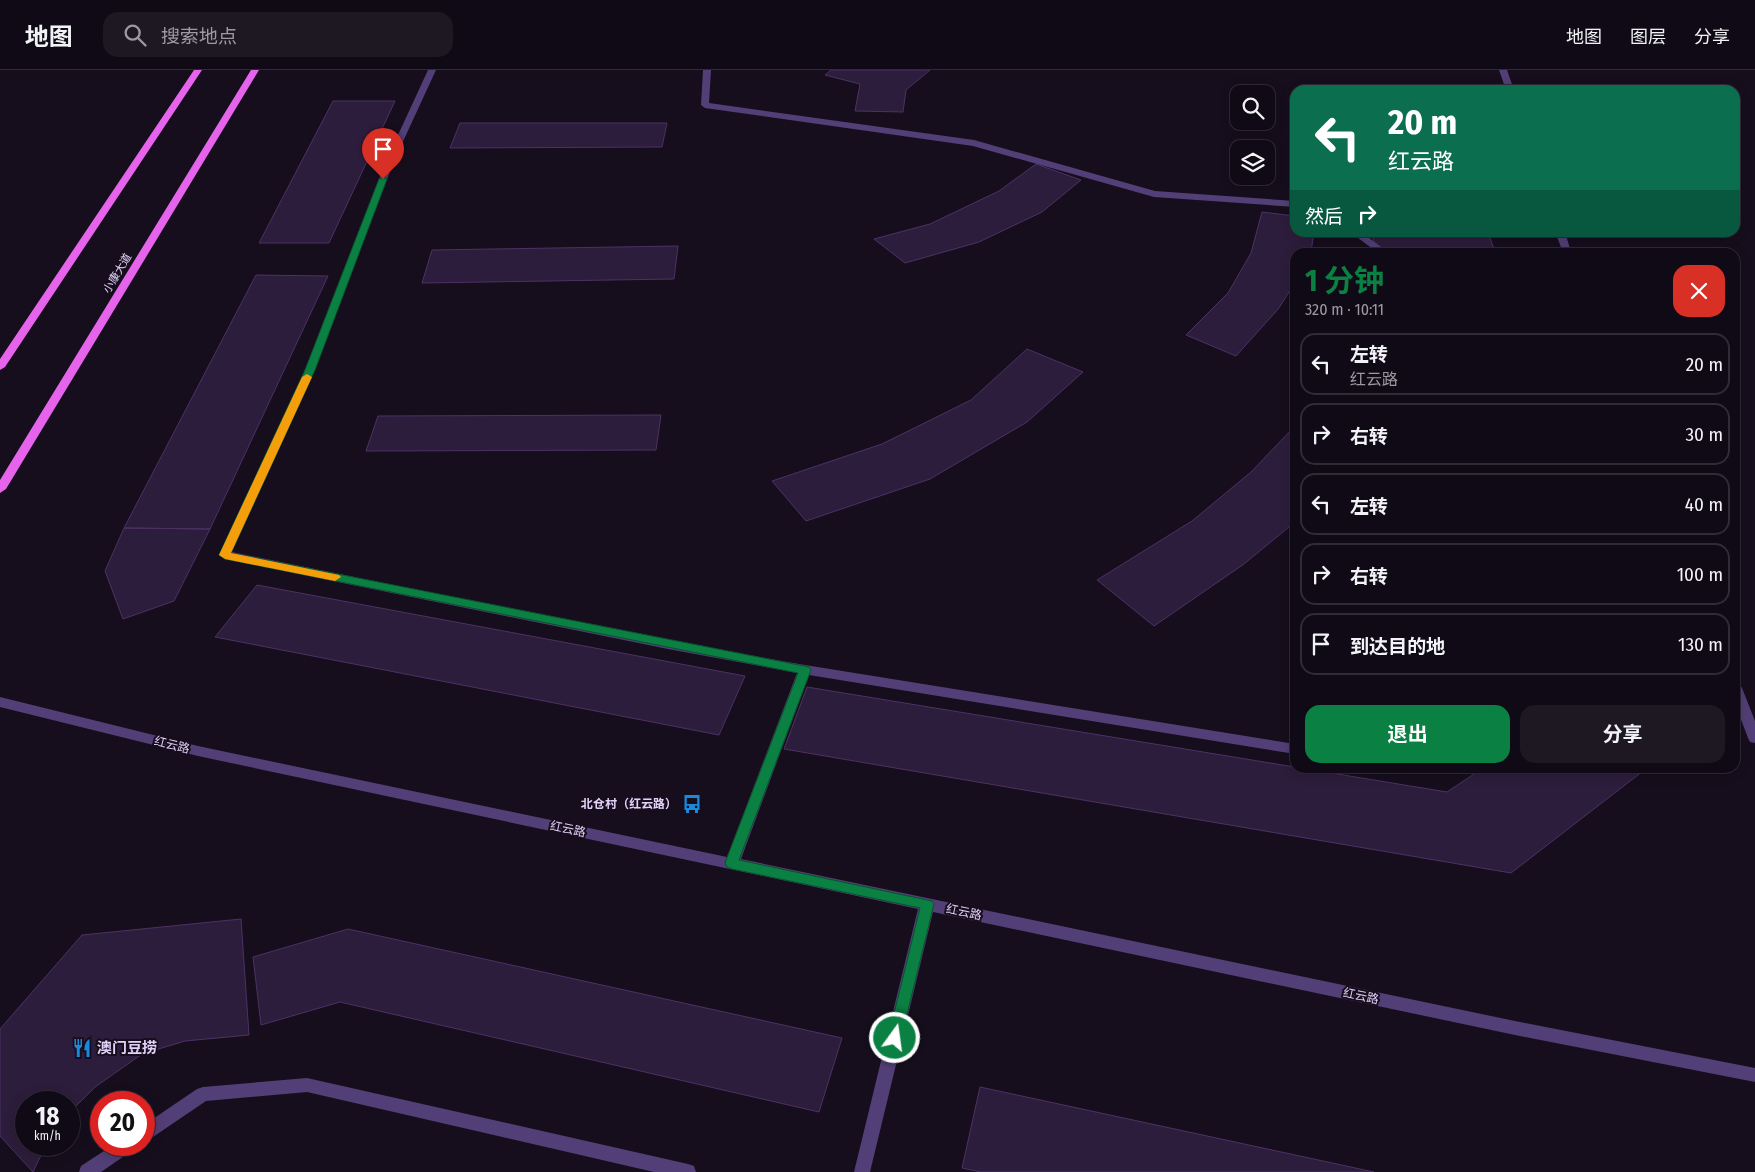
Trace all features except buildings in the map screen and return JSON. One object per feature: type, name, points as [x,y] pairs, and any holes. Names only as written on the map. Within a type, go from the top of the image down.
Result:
[{"type":"main road","points":[[0,367],[198,70]]},
{"type":"main road","name":"小康大道","points":[[0,489],[255,70]]},
{"type":"street","points":[[432,70],[390,161],[310,370],[225,555],[668,645],[805,670],[1290,748]]},
{"type":"street","points":[[707,70],[705,105],[974,143],[1154,194],[1290,204]]},
{"type":"street","points":[[1503,70],[1508,85]]},
{"type":"street","points":[[1361,237],[1377,248]]},
{"type":"street","points":[[732,863],[805,670]]},
{"type":"street","points":[[1740,700],[1755,738]]},
{"type":"street","name":"红云路","points":[[0,702],[198,751],[1515,1028],[1755,1075]]},
{"type":"street","points":[[862,1172],[927,904]]},
{"type":"street","points":[[155,1127],[204,1094],[307,1085],[688,1172]]},
{"type":"street","points":[[87,1172],[111,1156]]},
{"type":"slow traffic","points":[[307,377],[225,555],[335,577]]},
{"type":"place","name":"北仓村（红云路）","points":[[692,804]]},
{"type":"place","name":"澳门豆捞","points":[[82,1048]]},
{"type":"route","points":[[383,179],[310,370],[225,555],[668,645],[805,670],[732,863],[927,904],[895,1038]]}]
